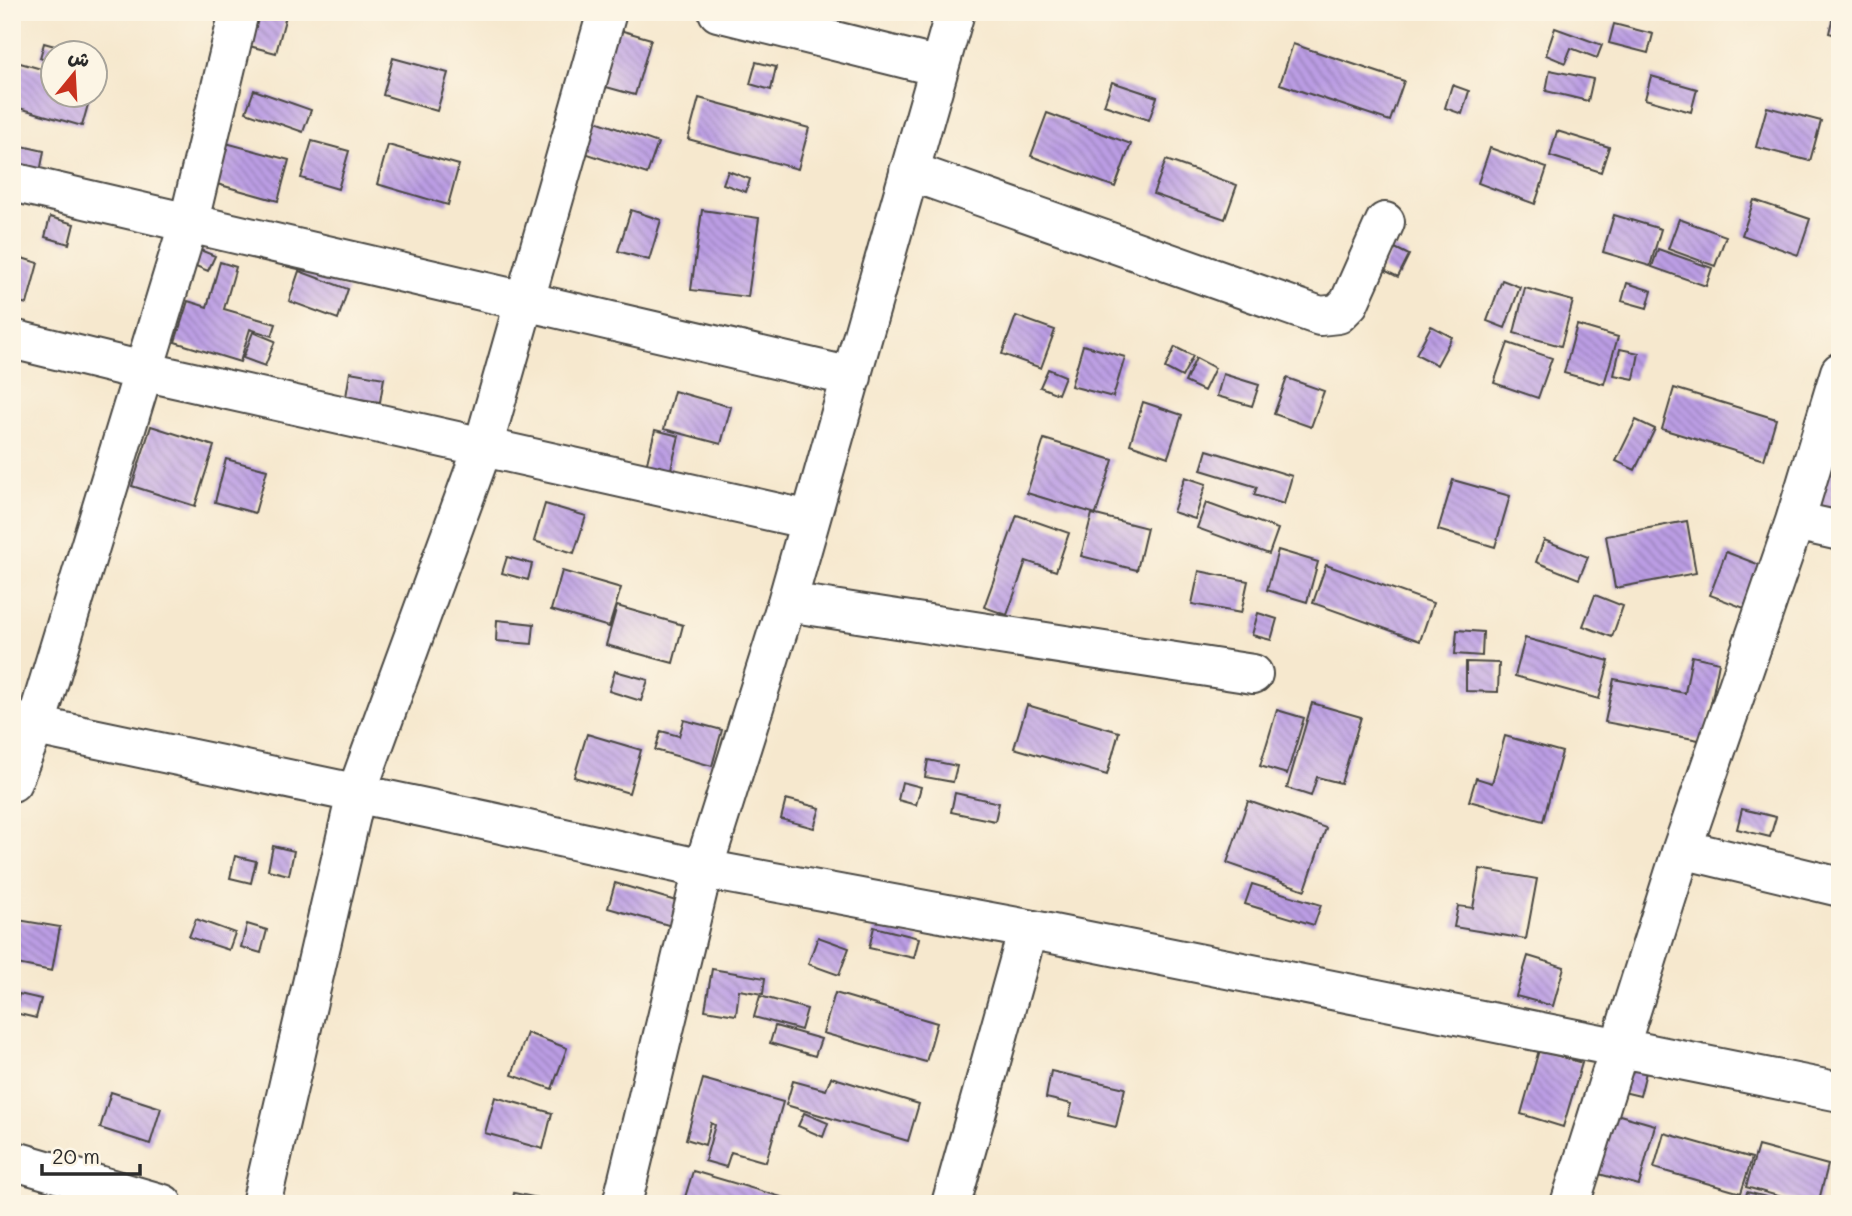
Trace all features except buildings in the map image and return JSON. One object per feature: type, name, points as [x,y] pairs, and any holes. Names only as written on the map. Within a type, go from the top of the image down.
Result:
[{"type":"street","points":[[12,782],[24,722],[143,371],[188,225],[239,12]]},
{"type":"street","points":[[261,1204],[356,794],[483,447],[607,12]]},
{"type":"street","points":[[718,12],[939,67]]},
{"type":"street","points":[[622,1204],[703,869],[787,602],[955,12]]},
{"type":"street","points":[[909,171],[1320,316],[1338,314],[1349,303],[1385,222]]},
{"type":"street","points":[[12,182],[852,377]]},
{"type":"street","points":[[12,339],[143,371],[810,520]]},
{"type":"street","points":[[1570,1204],[1682,849],[1795,521],[1840,372]]},
{"type":"street","points":[[1795,521],[1840,531]]},
{"type":"street","points":[[787,602],[1252,674]]},
{"type":"street","points":[[24,722],[703,869],[1028,929],[1840,1092]]},
{"type":"street","points":[[1682,849],[1840,887]]},
{"type":"street","points":[[951,1204],[1028,929]]},
{"type":"street","points":[[12,1160],[163,1204]]}]
